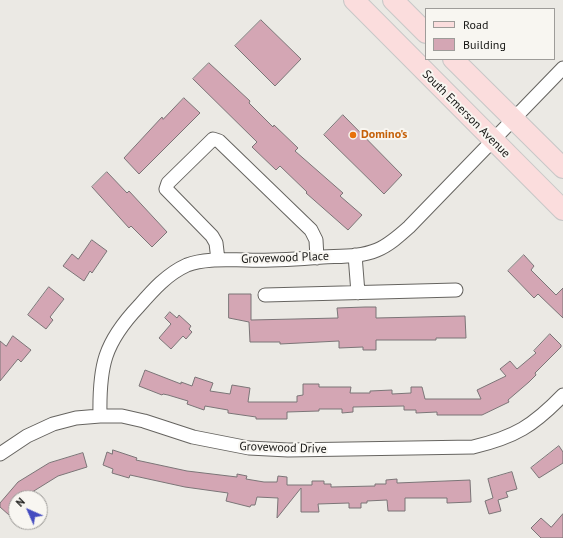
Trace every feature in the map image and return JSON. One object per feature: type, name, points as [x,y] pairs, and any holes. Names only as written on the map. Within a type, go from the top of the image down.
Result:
[{"type":"main road","name":"South Emerson Avenue","points":[[354,0],[563,210]]},
{"type":"main road","points":[[393,0],[425,31]]},
{"type":"main road","points":[[454,60],[563,168]]},
{"type":"street","name":"Grovewood Place","points":[[100,416],[99,388],[103,360],[122,325],[161,282],[170,275],[189,264],[218,260],[270,261],[355,255],[375,250],[394,240],[409,227],[563,68]]},
{"type":"street","points":[[218,260],[216,243],[212,236],[166,189],[168,183],[213,139],[219,141],[311,230],[316,240],[317,258]]},
{"type":"street","points":[[355,255],[358,293]]},
{"type":"street","points":[[265,295],[456,290]]},
{"type":"street","name":"Grovewood Drive","points":[[0,454],[27,436],[53,424],[76,418],[100,416],[122,416],[144,420],[193,437],[249,448],[288,450],[456,449],[485,445],[506,438],[534,422],[562,398]]},
{"type":"building","points":[[261,20],[301,59],[275,86],[235,46]]},
{"type":"building","points":[[209,63],[250,101],[249,103],[273,127],[274,125],[298,148],[295,151],[343,193],[340,196],[362,215],[348,230],[306,193],[307,192],[280,166],[276,170],[252,147],[257,142],[193,79]]},
{"type":"building","points":[[184,98],[200,113],[139,174],[124,158],[162,117],[163,119]]},
{"type":"building","points":[[343,115],[402,175],[384,194],[324,135]]},
{"type":"building","points":[[107,172],[127,193],[129,191],[167,232],[152,247],[131,226],[129,228],[92,187]]},
{"type":"building","points":[[92,240],[107,251],[92,273],[90,271],[84,281],[63,266],[72,254],[78,259]]},
{"type":"building","points":[[524,255],[534,266],[531,270],[556,295],[563,288],[563,318],[538,294],[534,298],[508,271]]},
{"type":"building","points":[[49,287],[64,299],[50,317],[53,320],[46,329],[28,315]]},
{"type":"building","points":[[229,294],[251,294],[251,320],[338,318],[337,308],[376,307],[376,318],[465,316],[466,338],[436,338],[436,340],[376,340],[376,350],[363,350],[363,347],[339,348],[339,341],[280,344],[280,342],[250,342],[249,322],[229,318]]},
{"type":"building","points":[[170,312],[177,318],[179,315],[191,326],[189,329],[192,332],[186,339],[183,336],[171,349],[159,338],[171,324],[165,318]]},
{"type":"building","points":[[550,334],[561,345],[561,347],[535,373],[536,375],[529,382],[508,400],[509,402],[482,415],[437,415],[437,412],[416,413],[416,410],[404,410],[404,406],[353,407],[353,412],[342,413],[342,409],[319,409],[319,411],[287,412],[287,419],[256,419],[256,417],[228,413],[228,410],[205,406],[204,410],[187,404],[188,401],[168,395],[162,395],[139,386],[145,370],[181,384],[181,382],[192,386],[195,377],[213,383],[210,391],[230,394],[232,385],[250,388],[248,402],[297,402],[297,396],[303,395],[303,384],[319,384],[319,387],[351,387],[350,393],[370,393],[370,391],[392,390],[392,394],[411,393],[411,387],[422,387],[425,399],[481,399],[477,390],[506,376],[500,369],[510,361],[517,369],[536,353],[534,351]]},
{"type":"building","points":[[13,336],[31,350],[21,362],[18,359],[0,381],[0,341],[6,346]]},
{"type":"building","points":[[559,446],[563,452],[563,463],[539,478],[531,468]]},
{"type":"building","points":[[113,450],[137,458],[136,460],[187,471],[237,477],[237,474],[247,476],[246,479],[264,482],[277,482],[278,476],[287,477],[287,485],[312,485],[312,481],[324,481],[324,484],[331,484],[331,487],[375,486],[375,484],[386,484],[386,480],[397,479],[397,483],[470,480],[471,502],[447,503],[447,498],[405,498],[405,511],[388,511],[387,500],[367,501],[367,503],[361,503],[361,508],[349,508],[349,503],[318,504],[319,512],[301,512],[301,488],[277,518],[278,498],[257,497],[255,505],[251,505],[250,507],[226,501],[228,493],[185,487],[130,475],[129,478],[112,473],[113,469],[103,465],[107,452],[112,454]]},
{"type":"building","points":[[83,453],[87,467],[58,476],[35,490],[11,490],[18,482],[49,463]]},
{"type":"building","points":[[512,472],[517,489],[506,492],[508,497],[498,500],[501,511],[489,514],[485,501],[493,498],[488,479]]},
{"type":"building","points":[[8,494],[8,514],[0,507],[0,503]]},
{"type":"building","points":[[563,514],[563,538],[541,538],[531,528],[541,518],[551,527]]},
{"type":"place","name":"Domino's","points":[[353,135]]}]
